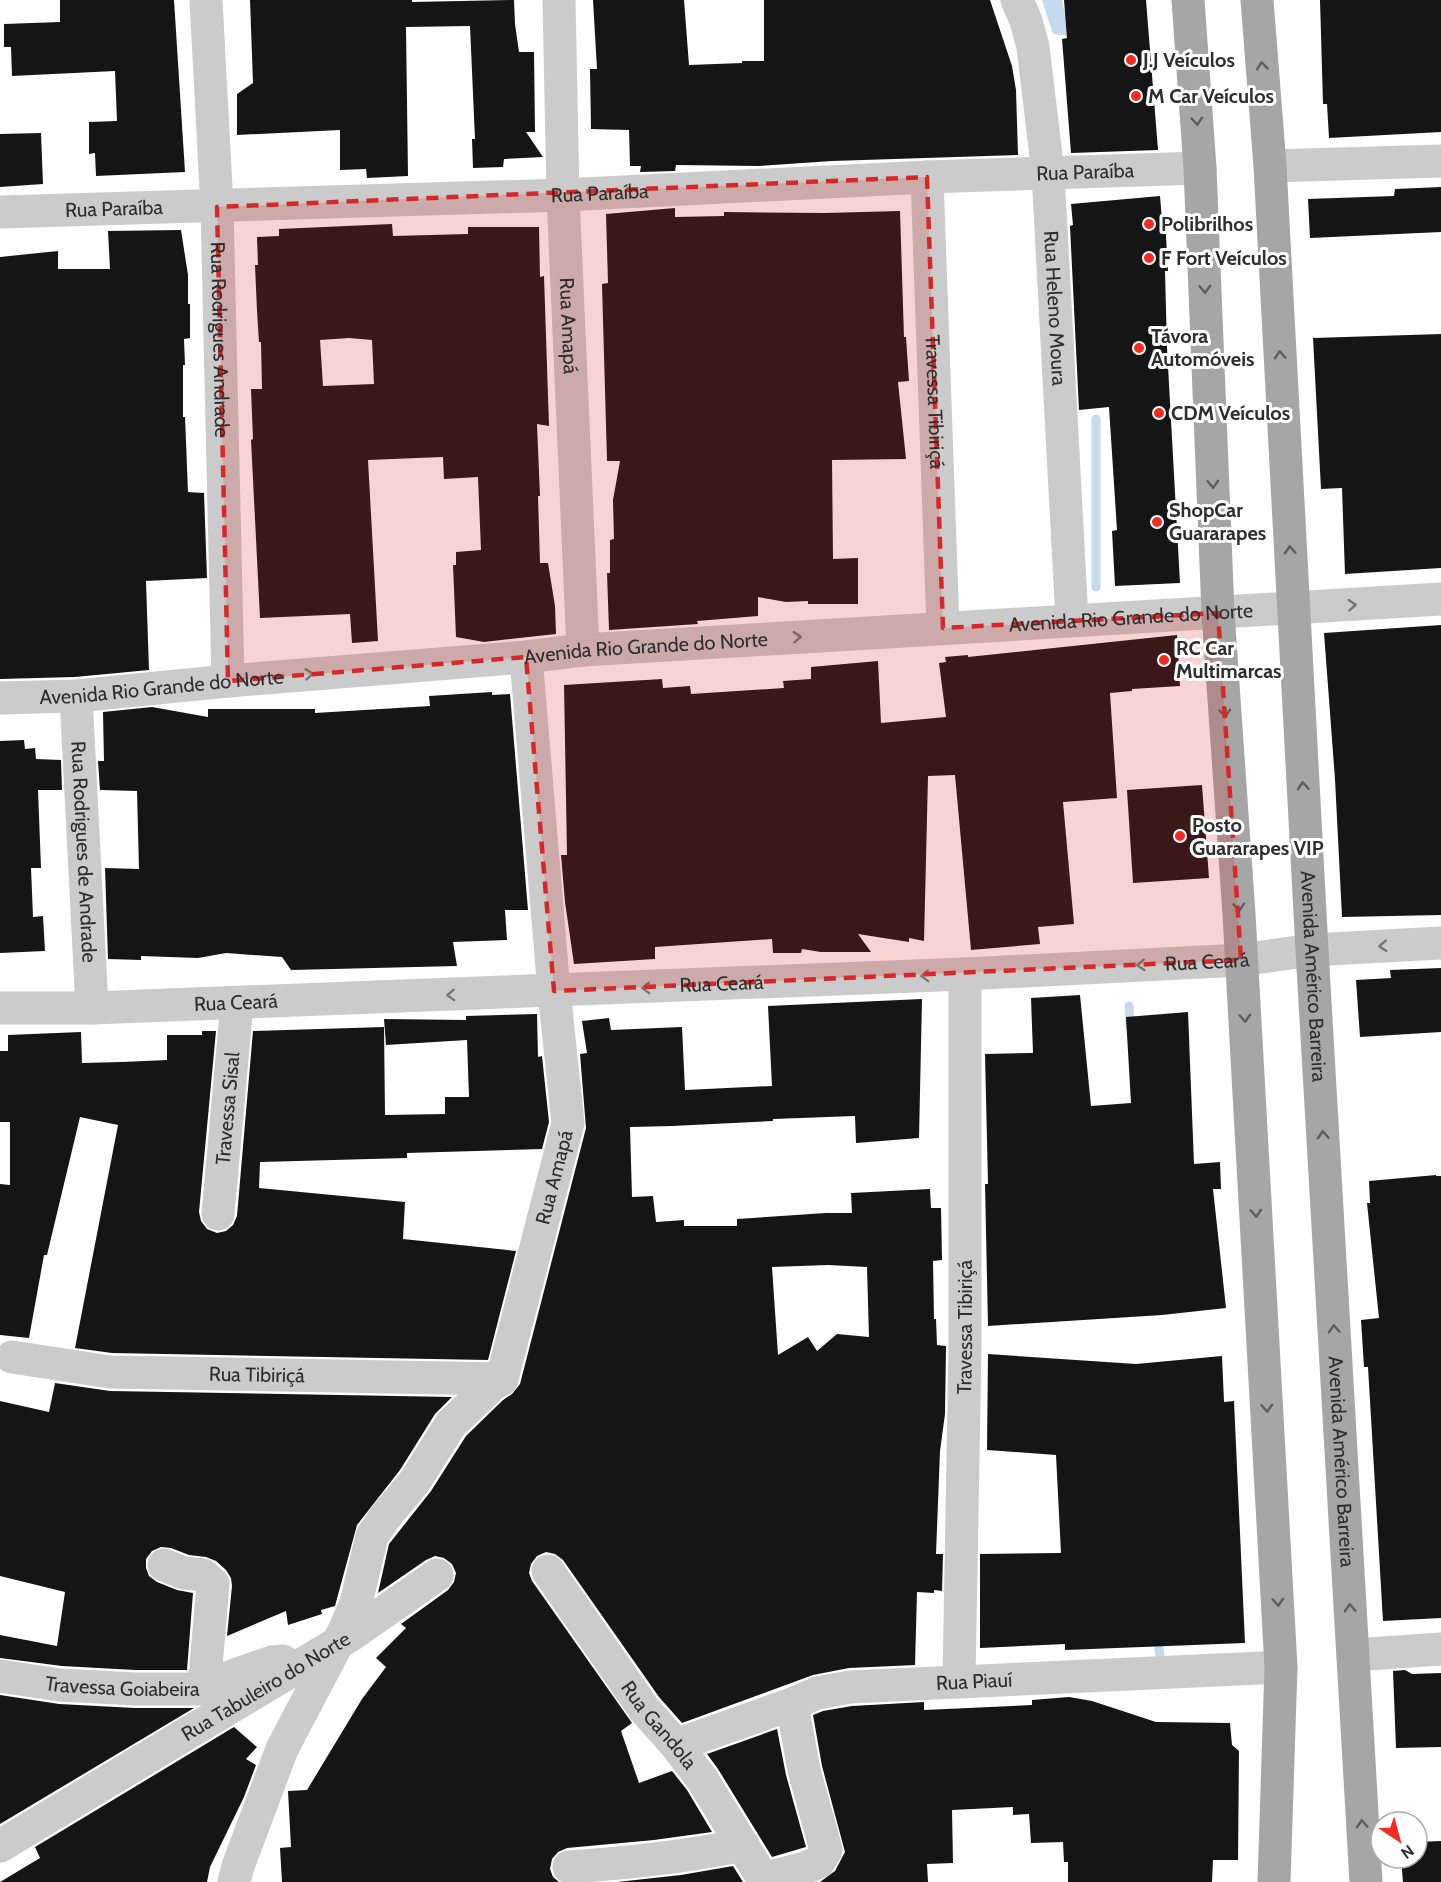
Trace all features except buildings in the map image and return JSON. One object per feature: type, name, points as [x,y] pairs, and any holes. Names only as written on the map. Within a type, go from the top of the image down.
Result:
[{"type":"main road","points":[[1188,0],[1200,168],[1218,613],[1241,960],[1281,1666],[1274,1882]]},
{"type":"main road","name":"Avenida Américo Barreira","points":[[1257,0],[1270,166],[1311,950],[1365,1882]]},
{"type":"street","name":"Rua Rodrigues Andrade","points":[[207,0],[217,207],[228,681]]},
{"type":"street","name":"Rua Amapá","points":[[558,0],[563,195],[583,650]]},
{"type":"street","name":"Rua Heleno Moura","points":[[1017,0],[1033,47],[1048,173],[1072,620]]},
{"type":"street","points":[[1270,166],[1441,161]]},
{"type":"street","name":"Rua Paraíba","points":[[0,212],[563,195],[927,177],[1200,168]]},
{"type":"street","name":"Travessa Tibiriçá","points":[[927,177],[943,628]]},
{"type":"street","name":"Avenida Rio Grande do Norte","points":[[0,698],[76,696],[228,681],[526,657],[583,650],[1441,599]]},
{"type":"street","name":"Rua Amapá","points":[[502,1379],[568,1123],[554,991],[526,657]]},
{"type":"street","name":"Rua Rodrigues de Andrade","points":[[76,696],[92,1008]]},
{"type":"street","name":"Rua Ceará","points":[[0,1008],[92,1008],[237,1003],[965,974],[1241,960],[1311,950],[1441,943]]},
{"type":"street","name":"Travessa Tibiriçá","points":[[959,1681],[965,1345],[965,974]]},
{"type":"street","name":"Travessa Sisal","points":[[218,1214],[237,1003]]},
{"type":"street","name":"Rua Tibiriçá","points":[[12,1357],[110,1372],[502,1379]]},
{"type":"street","points":[[325,1649],[356,1603],[372,1536],[415,1481],[451,1424],[492,1384],[502,1379]]},
{"type":"street","points":[[164,1565],[184,1573],[203,1575],[213,1584],[204,1689]]},
{"type":"street","name":"Rua Gandola","points":[[548,1571],[644,1709],[702,1779],[764,1881]]},
{"type":"street","name":"Travessa Goiabeira","points":[[0,1677],[81,1686],[204,1689],[272,1662],[325,1649],[351,1635],[436,1575]]},
{"type":"street","name":"Rua Tabuleiro do Norte","points":[[0,1845],[325,1649]]},
{"type":"street","name":"Rua Tabuleiro do Norte","points":[[234,1882],[282,1749],[325,1649]]},
{"type":"street","points":[[1353,1655],[1441,1649]]},
{"type":"street","name":"Rua Piauí","points":[[676,1745],[817,1693],[850,1687],[1281,1666]]},
{"type":"street","points":[[764,1881],[819,1862],[826,1850],[804,1770],[792,1704]]},
{"type":"street","points":[[569,1867],[638,1863],[743,1845]]},
{"type":"highlighted area","points":[[927,177],[943,628],[1218,613],[1241,960],[554,991],[526,657],[228,681],[217,207]]},
{"type":"water","points":[[1042,0],[1062,0],[1070,36],[1053,34]]},
{"type":"waterway","points":[[1096,419],[1096,587]]},
{"type":"waterway","points":[[1129,1006],[1130,1027]]},
{"type":"waterway","points":[[1159,1649],[1161,1663]]},
{"type":"place","name":"J.J Veículos","points":[[1131,60]]},
{"type":"place","name":"M Car Veículos","points":[[1136,96]]},
{"type":"place","name":"Polibrilhos","points":[[1149,224]]},
{"type":"place","name":"F Fort Veículos","points":[[1149,258]]},
{"type":"place","name":"Távora Automóveis","points":[[1139,348]]},
{"type":"place","name":"CDM Veículos","points":[[1159,413]]},
{"type":"place","name":"ShopCar Guararapes","points":[[1157,522]]},
{"type":"place","name":"RC Car Multimarcas","points":[[1164,660]]},
{"type":"place","name":"Posto Guararapes VIP","points":[[1180,836]]}]
